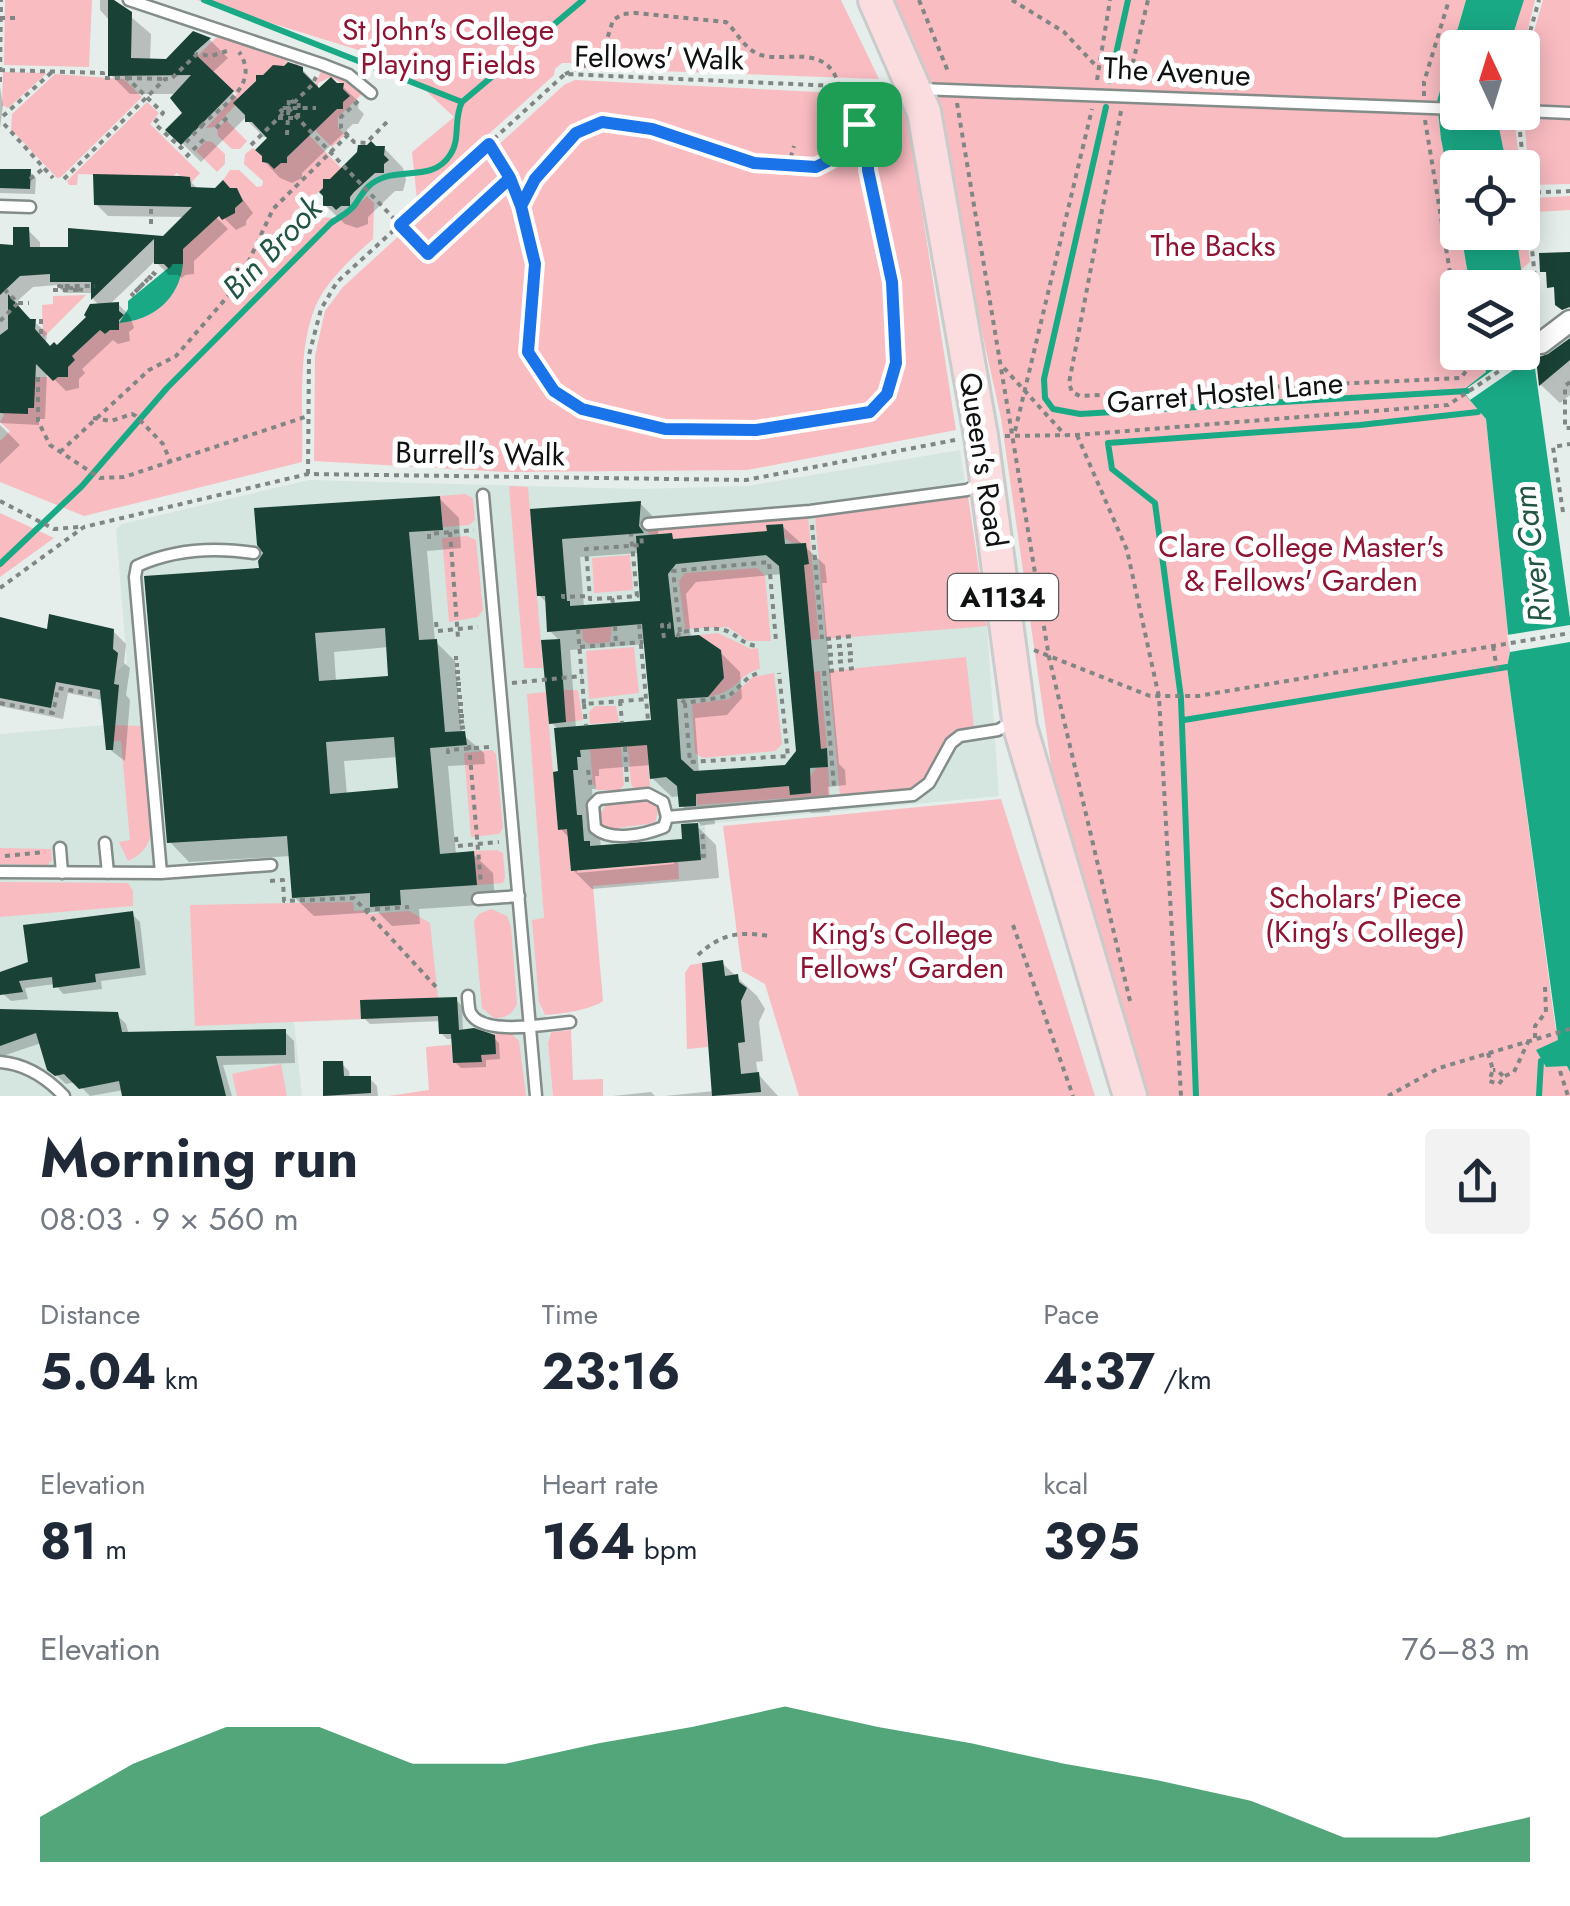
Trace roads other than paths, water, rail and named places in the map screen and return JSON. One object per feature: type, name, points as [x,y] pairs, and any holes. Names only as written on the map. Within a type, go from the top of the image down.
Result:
[{"type":"main road","name":"Queen's Road","points":[[875,0],[924,112],[981,436],[1019,718],[1130,1096]]},
{"type":"street","points":[[1541,343],[1570,320]]},
{"type":"lane","points":[[129,0],[349,74],[370,92]]},
{"type":"lane","name":"The Avenue","points":[[914,88],[1440,108]]},
{"type":"lane","points":[[1540,112],[1570,113]]},
{"type":"lane","points":[[0,206],[30,207]]},
{"type":"lane","points":[[644,525],[810,511],[973,489],[987,478]]},
{"type":"lane","points":[[483,495],[536,1096]]},
{"type":"lane","points":[[161,872],[137,566],[155,558],[216,548],[254,552]]},
{"type":"lane","points":[[668,818],[912,795],[929,783],[951,743],[960,736],[998,730],[1019,718]]},
{"type":"lane","points":[[658,798],[668,818],[664,828],[610,836],[595,828],[593,805],[599,799],[658,798]]},
{"type":"lane","points":[[105,843],[108,873]]},
{"type":"lane","points":[[60,849],[62,873]]},
{"type":"lane","points":[[0,872],[161,872],[271,865]]},
{"type":"lane","points":[[480,899],[520,896]]},
{"type":"lane","points":[[468,996],[469,1012],[478,1022],[491,1027],[570,1022]]},
{"type":"lane","points":[[0,1062],[22,1064],[54,1084],[64,1096]]},
{"type":"water","points":[[1466,0],[1524,0],[1514,30],[1457,30]]},
{"type":"water","points":[[1440,130],[1499,130],[1504,150],[1443,150]]},
{"type":"water","name":"River Cam","points":[[1464,250],[1518,250],[1521,270],[1467,270]]},
{"type":"water","points":[[173,264],[183,264],[181,276],[163,306],[143,317],[119,323],[128,309],[128,301]]},
{"type":"water","name":"River Cam","points":[[1535,370],[1570,618],[1570,1072],[1567,1066],[1546,1067],[1536,1050],[1558,1040],[1507,667],[1510,652],[1486,419],[1462,391],[1486,372]]},
{"type":"waterway","points":[[204,0],[462,102]]},
{"type":"waterway","name":"Bin Brook","points":[[0,564],[82,486],[167,388],[331,223],[351,209],[371,184],[385,177],[429,171],[444,163],[455,143],[462,102],[583,0]]},
{"type":"waterway","points":[[1110,81],[1128,0]]},
{"type":"waterway","points":[[1106,107],[1044,379],[1045,398],[1053,409],[1080,414],[1467,391]]},
{"type":"waterway","points":[[1181,698],[1155,503],[1112,469],[1108,443],[1360,425],[1478,412]]},
{"type":"waterway","points":[[1184,720],[1507,667]]},
{"type":"waterway","points":[[1181,699],[1196,1096]]},
{"type":"waterway","points":[[1539,1096],[1541,1061]]},
{"type":"park label","name":"St John's College Playing Fields","points":[[448,47]]},
{"type":"park label","name":"The Backs","points":[[1213,246]]},
{"type":"park label","name":"Clare College Master's & Fellows' Garden","points":[[1301,564]]},
{"type":"park label","name":"Scholars' Piece (King's College)","points":[[1365,915]]},
{"type":"park label","name":"King's College Fellows' Garden","points":[[902,951]]}]
